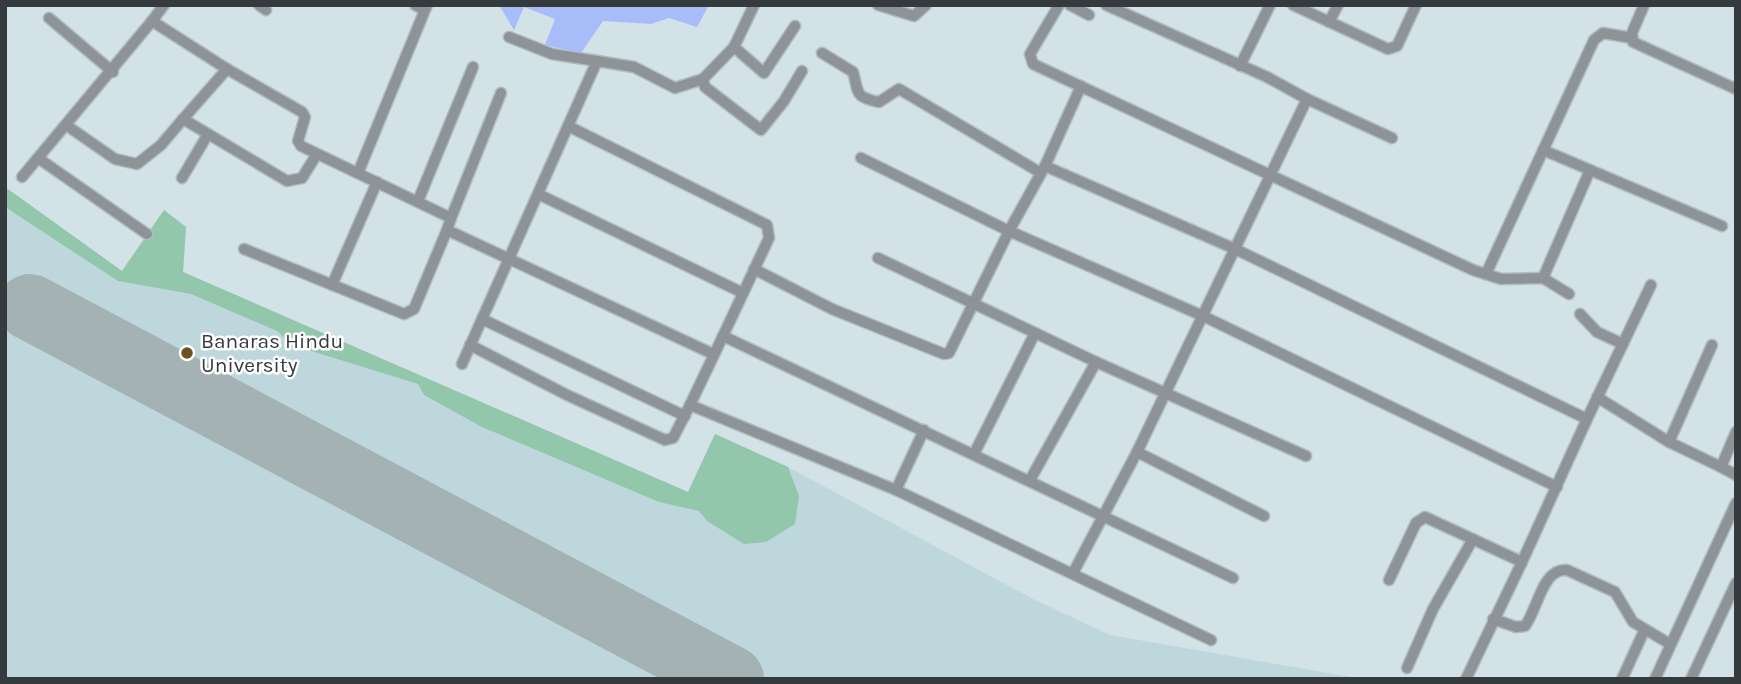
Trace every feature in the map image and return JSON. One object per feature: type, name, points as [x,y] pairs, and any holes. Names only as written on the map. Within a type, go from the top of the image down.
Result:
[{"type":"street","points":[[22,177],[113,72],[164,5]]},
{"type":"street","points":[[509,37],[560,56],[634,67],[675,88],[703,79],[734,47],[754,5]]},
{"type":"street","points":[[878,5],[914,16],[926,5]]},
{"type":"street","points":[[1059,5],[1030,60],[1272,176],[1486,274],[1518,281],[1543,278],[1569,294]]},
{"type":"street","points":[[1070,5],[1089,15]]},
{"type":"street","points":[[1106,5],[1392,138]]},
{"type":"street","points":[[1240,66],[1270,5]]},
{"type":"street","points":[[1293,5],[1381,47],[1394,49],[1416,5]]},
{"type":"street","points":[[1329,22],[1338,5]]},
{"type":"street","points":[[1632,38],[1644,5]]},
{"type":"street","points":[[358,173],[422,7]]},
{"type":"street","points":[[49,18],[113,72]]},
{"type":"street","points":[[152,21],[227,69],[302,111],[305,117],[298,141],[301,146],[451,218]]},
{"type":"street","points":[[734,47],[764,73],[795,26]]},
{"type":"street","points":[[1486,274],[1597,35],[1607,33],[1632,38],[1636,45],[1736,89]]},
{"type":"street","points":[[822,53],[853,72],[855,88],[860,96],[879,102],[899,89],[1043,169],[1235,249],[1587,419]]},
{"type":"street","points":[[462,364],[597,61]]},
{"type":"street","points":[[418,201],[473,67]]},
{"type":"street","points":[[66,125],[115,159],[137,164],[153,152],[227,69]]},
{"type":"street","points":[[703,79],[705,87],[761,130],[784,102],[802,71]]},
{"type":"street","points":[[754,269],[832,309],[944,354],[954,348],[1081,86]]},
{"type":"street","points":[[244,248],[404,314],[410,313],[447,230],[501,93]]},
{"type":"street","points":[[1073,573],[1167,392],[1307,99]]},
{"type":"street","points":[[183,119],[288,181],[302,178],[317,154]]},
{"type":"street","points":[[470,345],[567,395],[665,440],[673,438],[769,238],[767,225],[568,126]]},
{"type":"street","points":[[182,178],[208,134]]},
{"type":"street","points":[[1542,150],[1722,226]]},
{"type":"street","points":[[37,158],[147,234]]},
{"type":"street","points":[[861,158],[1009,231],[1203,316],[1557,487]]},
{"type":"street","points":[[1543,278],[1590,170]]},
{"type":"street","points":[[332,285],[377,182]]},
{"type":"street","points":[[538,194],[743,293]]},
{"type":"street","points":[[447,230],[713,354]]},
{"type":"street","points":[[877,258],[1096,362],[1307,456]]},
{"type":"street","points":[[1466,679],[1651,285]]},
{"type":"street","points":[[1580,314],[1597,332],[1623,344]]},
{"type":"street","points":[[482,319],[685,416]]},
{"type":"street","points":[[974,454],[1035,333]]},
{"type":"street","points":[[723,337],[1233,578]]},
{"type":"street","points":[[1669,442],[1712,345]]},
{"type":"street","points":[[1030,480],[1096,362]]},
{"type":"street","points":[[1597,397],[1669,442],[1736,475]]},
{"type":"street","points":[[690,405],[896,490],[1211,640]]},
{"type":"street","points":[[896,490],[924,430]]},
{"type":"street","points":[[1721,467],[1736,432]]},
{"type":"street","points":[[1137,452],[1264,516]]},
{"type":"street","points":[[1655,679],[1736,503]]},
{"type":"street","points":[[1389,580],[1420,519],[1431,519],[1522,562]]},
{"type":"street","points":[[1408,668],[1433,609],[1473,539]]},
{"type":"street","points":[[1493,619],[1516,627],[1525,626],[1550,575],[1559,570],[1615,592],[1628,617],[1644,631],[1670,644]]},
{"type":"street","points":[[1690,679],[1736,583]]},
{"type":"street","points":[[1622,679],[1644,631]]},
{"type":"shaded area","name":"Banaras Hindu University","points":[[5,187],[122,271],[164,210],[186,227],[183,272],[688,492],[715,434],[788,467],[1033,599],[1110,635],[1362,679],[5,679]]},
{"type":"green space","points":[[5,187],[122,271],[164,210],[186,227],[183,272],[688,492],[715,434],[788,467],[799,496],[795,524],[766,542],[744,544],[707,521],[699,511],[659,502],[482,427],[424,395],[418,384],[292,345],[277,331],[191,294],[118,281],[5,207]]},
{"type":"water","points":[[499,5],[709,5],[697,27],[669,18],[651,24],[603,21],[581,53],[545,45],[555,19],[524,7],[514,30]]},
{"type":"runway","points":[[30,307],[731,679]]},
{"type":"place","name":"Banaras Hindu University","points":[[187,353]]}]
